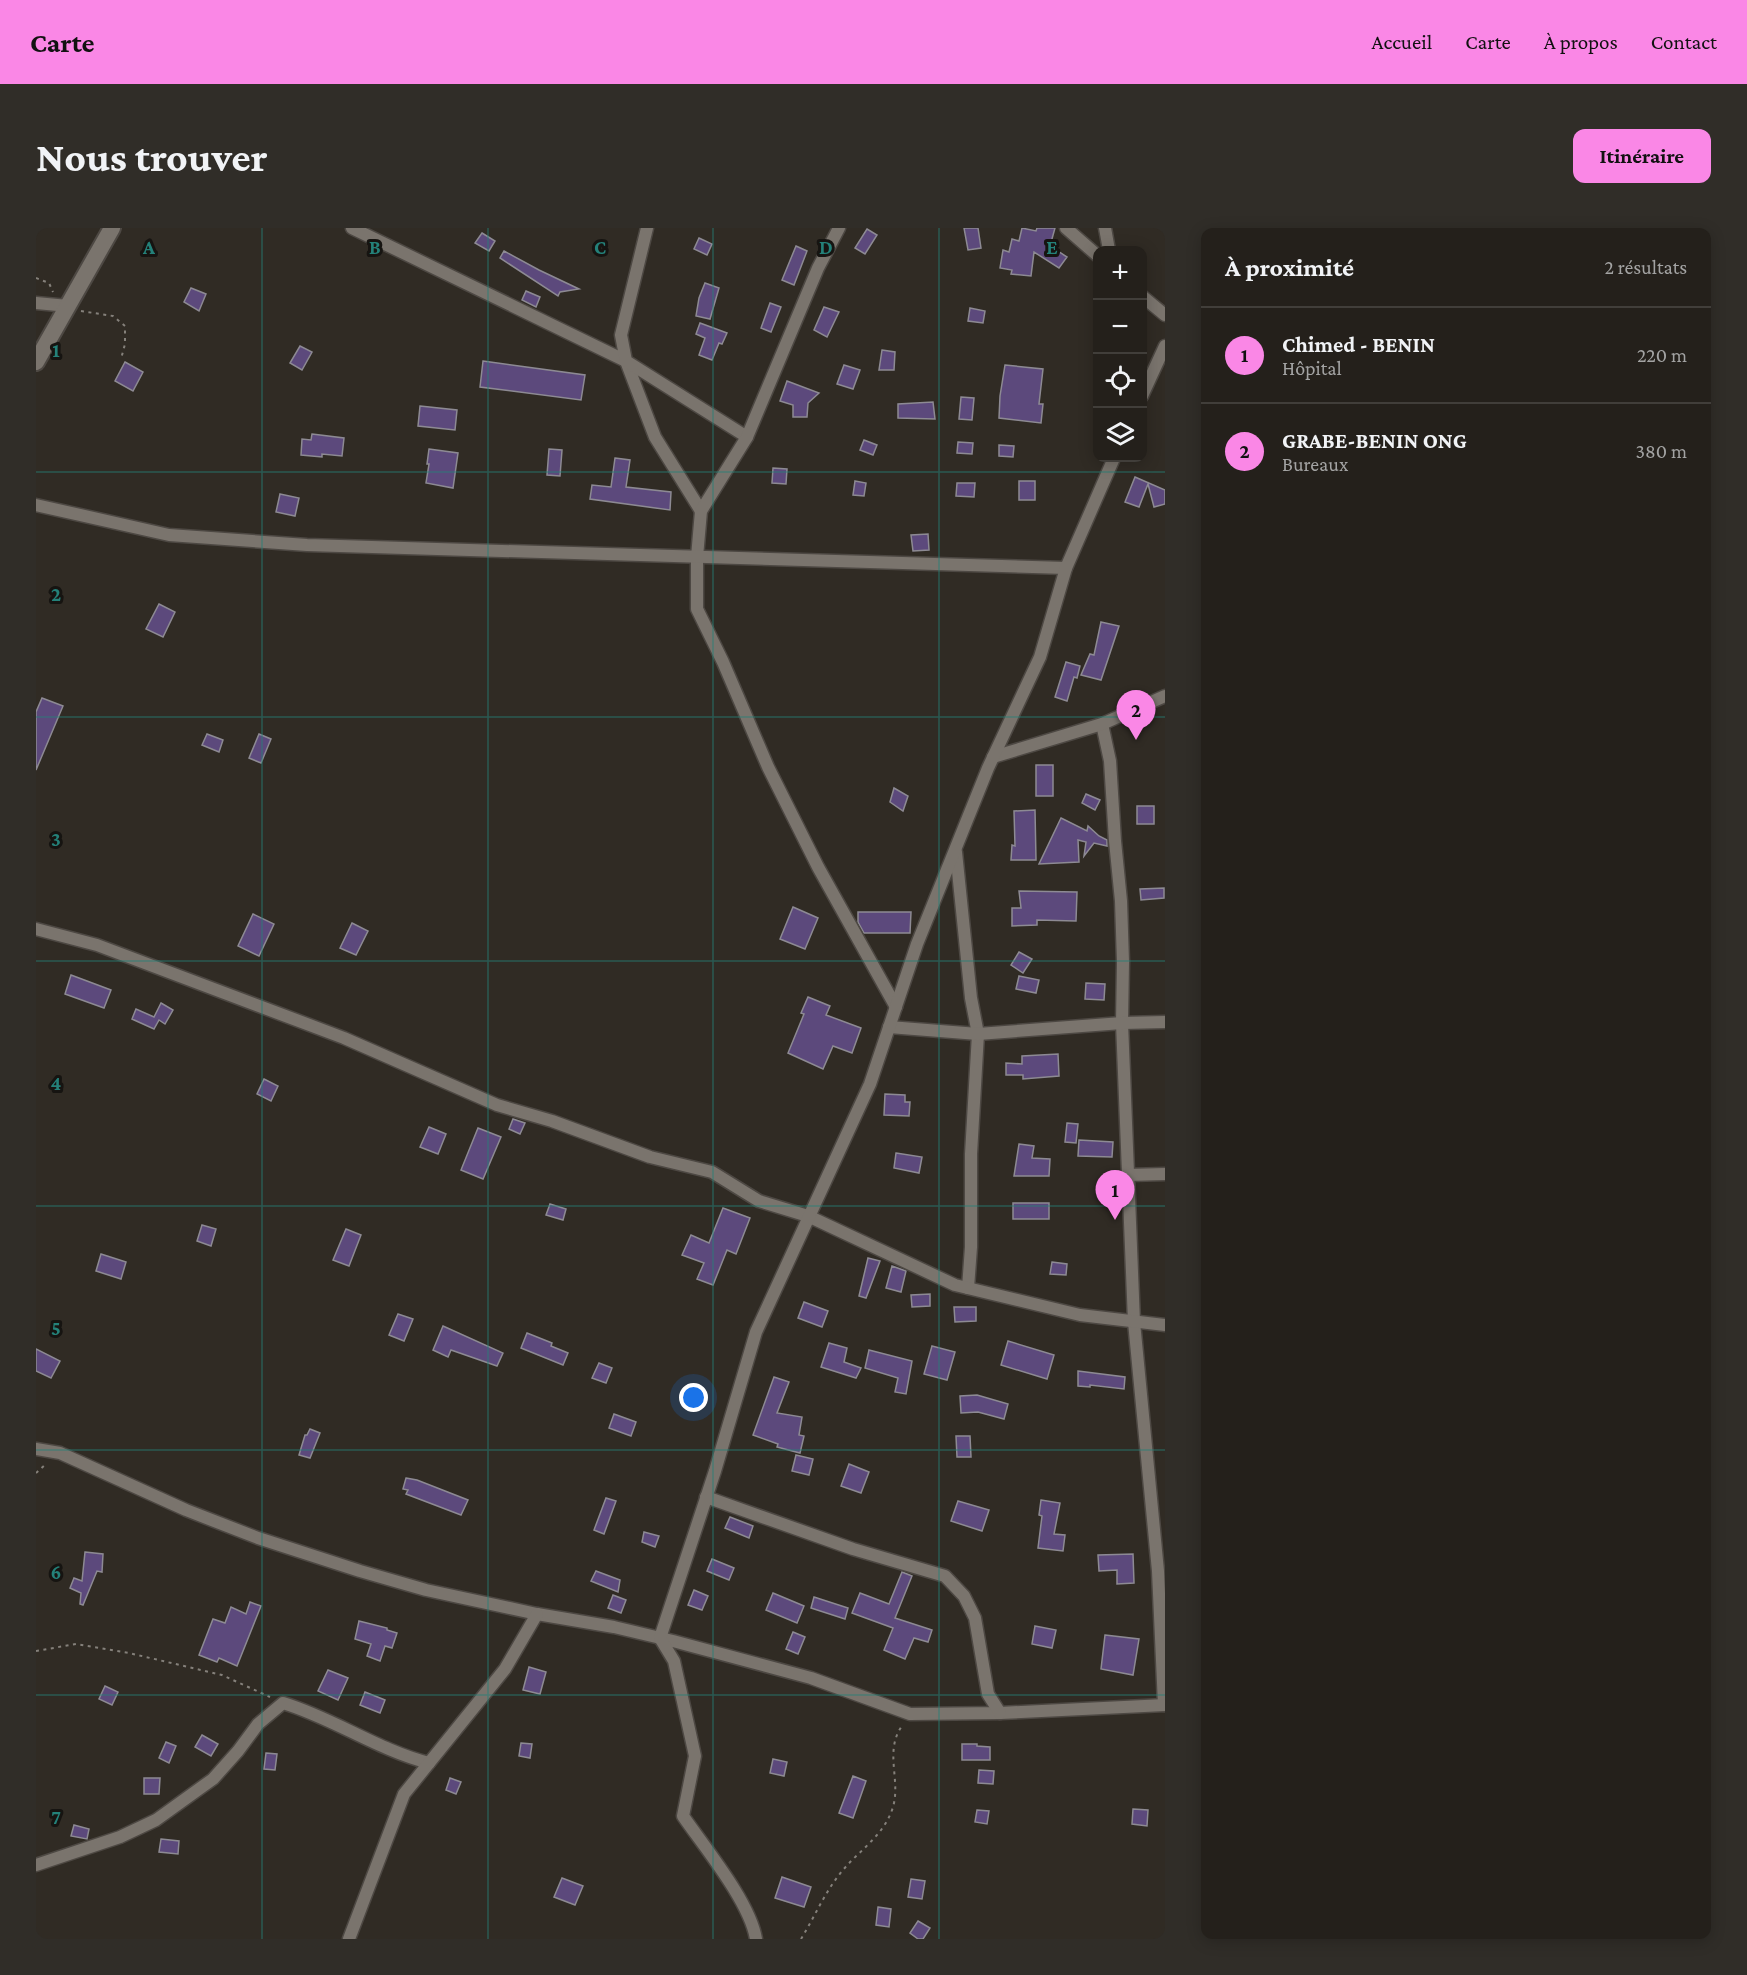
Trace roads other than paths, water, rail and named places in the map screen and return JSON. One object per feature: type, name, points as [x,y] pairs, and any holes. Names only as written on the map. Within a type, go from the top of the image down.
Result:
[{"type":"street","points":[[36,362],[112,228]]},
{"type":"street","points":[[352,228],[626,361],[747,437]]},
{"type":"street","points":[[647,228],[621,335],[626,361],[655,436],[702,511]]},
{"type":"street","points":[[839,228],[818,268],[747,437],[702,511],[697,557],[697,609],[723,662],[768,767],[818,867],[896,1007]]},
{"type":"street","points":[[1066,228],[1093,252]]},
{"type":"street","points":[[1105,228],[1108,246]]},
{"type":"street","points":[[1147,299],[1165,315]]},
{"type":"street","points":[[36,303],[68,306]]},
{"type":"street","points":[[1147,387],[1165,346]]},
{"type":"street","points":[[756,1939],[754,1924],[720,1868],[683,1816],[695,1756],[674,1661],[660,1638],[756,1332],[870,1084],[917,944],[993,757],[1040,657],[1066,568],[1112,462]]},
{"type":"street","points":[[36,505],[169,534],[307,545],[1066,568]]},
{"type":"street","points":[[993,757],[1102,724],[1165,696]]},
{"type":"street","points":[[36,1449],[60,1453],[186,1510],[270,1542],[360,1572],[426,1590],[660,1638],[811,1678],[910,1714],[1000,1713],[1164,1705],[1158,1571],[1134,1322],[1122,1023],[1124,962],[1121,901],[1114,841],[1110,761],[1102,724]]},
{"type":"street","points":[[956,848],[971,998],[978,1034],[968,1288]]},
{"type":"street","points":[[36,929],[97,945],[344,1038],[497,1105],[552,1121],[650,1157],[712,1172],[759,1201],[808,1216],[955,1285],[1080,1315],[1165,1325]]},
{"type":"street","points":[[889,1027],[978,1034],[1165,1022]]},
{"type":"street","points":[[1128,1175],[1165,1174]]},
{"type":"street","points":[[706,1497],[853,1549],[945,1576],[963,1596],[975,1618],[988,1694],[1000,1713]]},
{"type":"street","points":[[348,1939],[404,1794],[505,1669],[537,1614]]},
{"type":"street","points":[[36,1865],[120,1837],[156,1820],[213,1779],[258,1724],[283,1703],[412,1758],[429,1762]]},
{"type":"place","name":"GRABE-BENIN ONG","points":[[1136,740]]},
{"type":"place","name":"Chimed - BENIN","points":[[1115,1220]]}]
